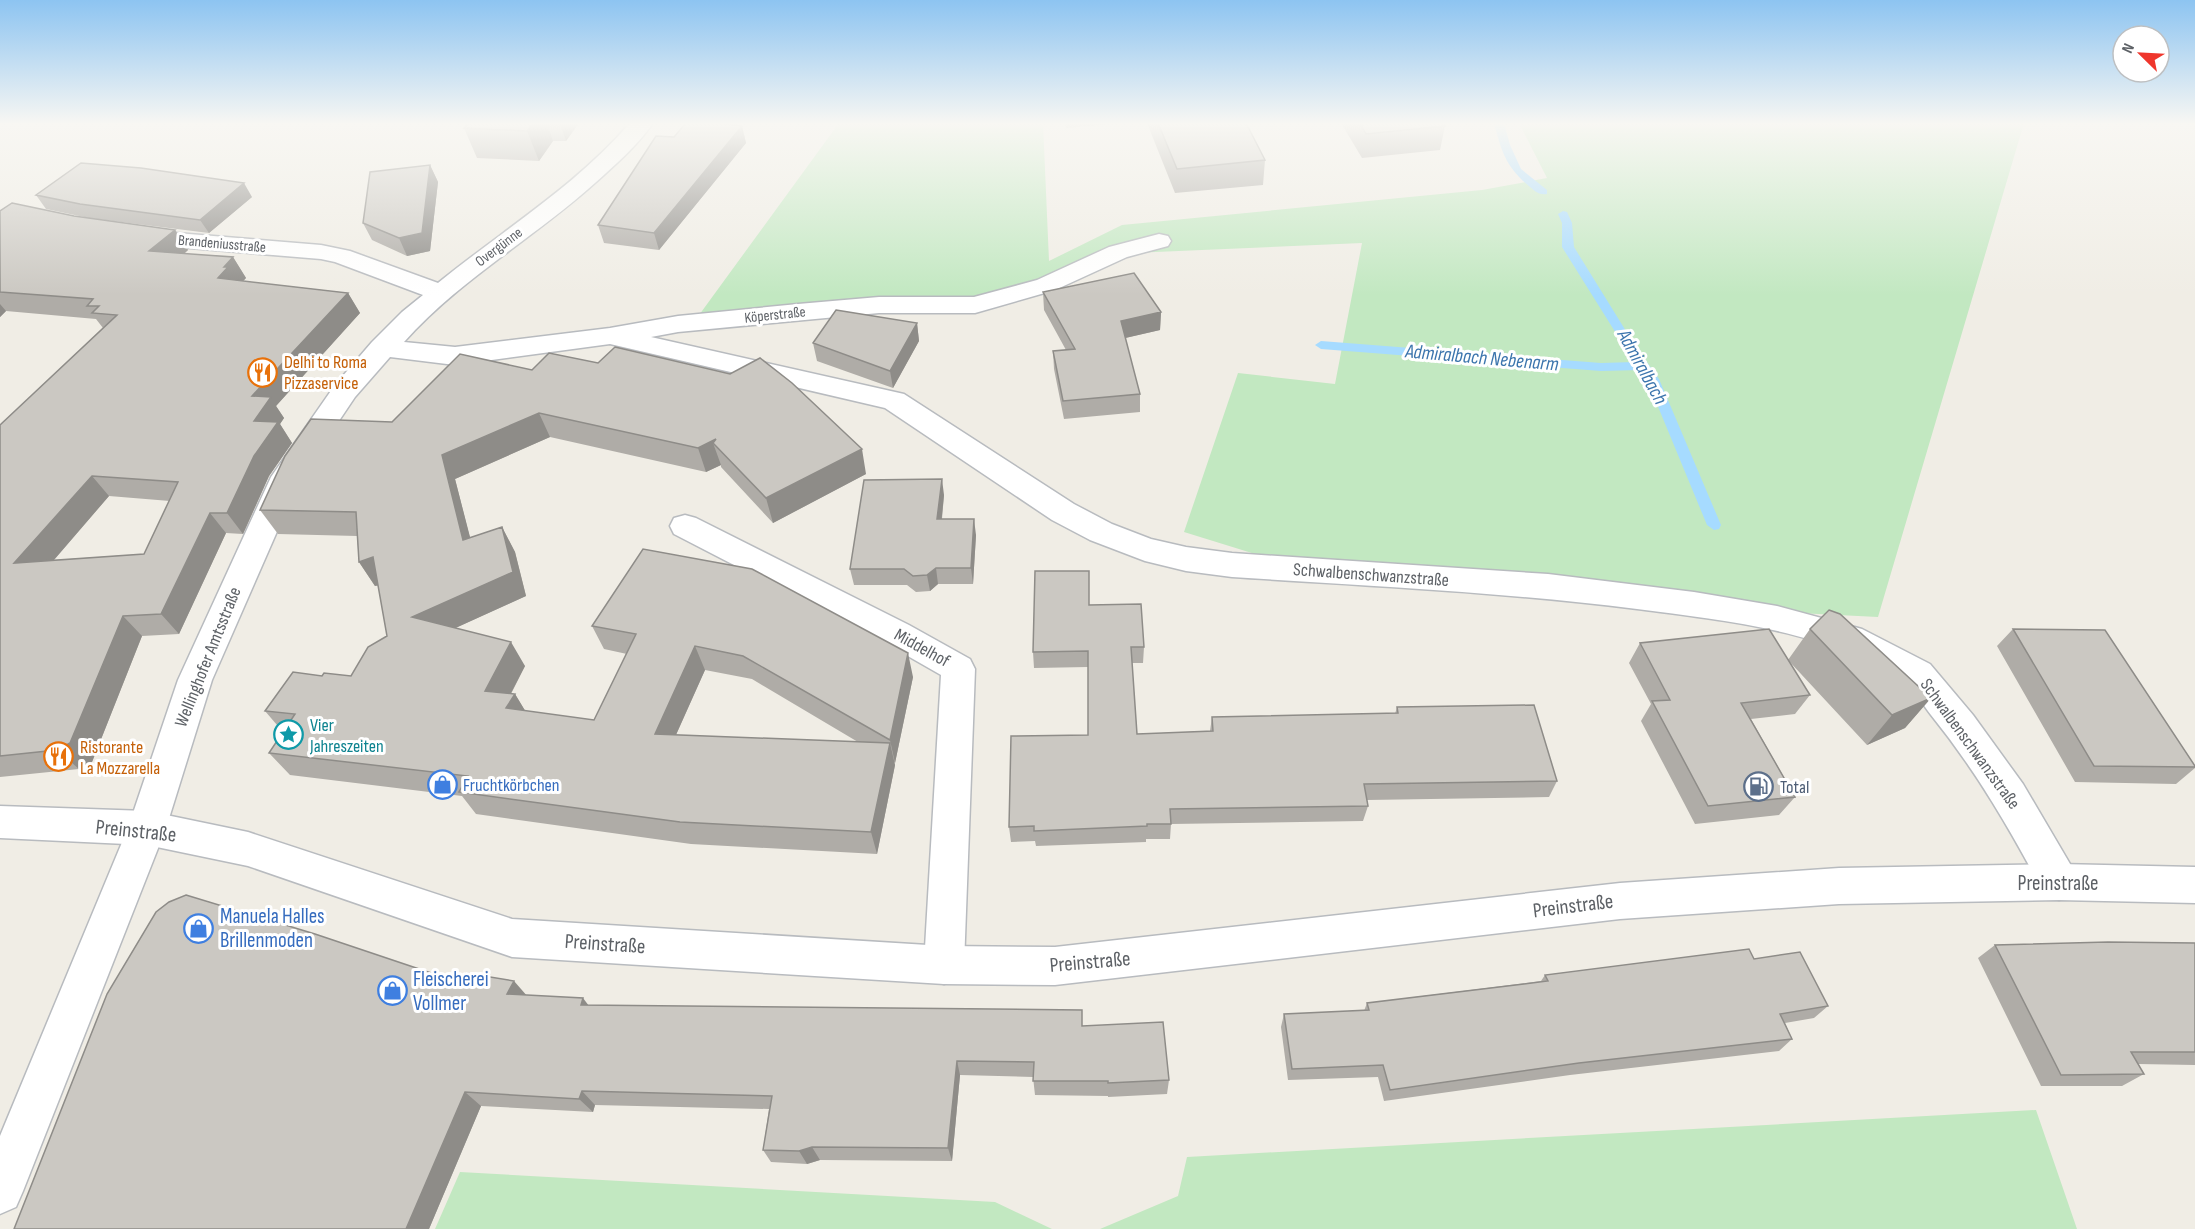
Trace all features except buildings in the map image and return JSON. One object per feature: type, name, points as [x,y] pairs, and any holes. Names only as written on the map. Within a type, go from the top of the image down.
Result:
[{"type":"street","name":"Overgünne","points":[[382,348],[440,292],[554,207],[584,180]]},
{"type":"street","name":"Brandeniusstraße","points":[[111,230],[177,240],[321,252],[341,256],[440,292]]},
{"type":"street","name":"Köperstraße","points":[[382,348],[455,356],[610,336],[678,324],[798,312],[879,305],[975,305],[1046,285],[1118,252],[1159,241]]},
{"type":"street","name":"Schwalbenschwanzstraße","points":[[610,336],[894,401],[1063,512],[1101,532],[1155,551],[1186,558],[1264,568],[1548,586],[1694,604],[1777,618],[1850,639],[1918,674],[1960,725],[2010,795],[2058,882]]},
{"type":"street","name":"Wellinghofer Amtsstraße","points":[[0,1191],[147,828],[195,680],[281,486],[311,437],[382,348]]},
{"type":"street","name":"Middelhof","points":[[685,526],[844,606],[958,669],[944,965]]},
{"type":"street","name":"Preinstraße","points":[[0,822],[147,828],[271,855],[512,938],[944,965],[1055,966],[1620,901],[1839,886],[2058,882],[2195,885]]},
{"type":"green space","points":[[797,180],[1045,180],[1049,261],[1122,225],[1482,190],[1534,180],[2007,180],[1878,617],[1741,610],[1278,561],[1184,532],[1238,373],[1335,384],[1362,243],[1109,254],[977,300],[694,322]]},
{"type":"green space","points":[[2036,1110],[2077,1229],[1100,1229],[1178,1196],[1187,1157]]},
{"type":"green space","points":[[460,1172],[995,1202],[1052,1229],[435,1229]]},
{"type":"waterway","name":"Admiralbach","points":[[1529,180],[1543,192]]},
{"type":"waterway","name":"Admiralbach","points":[[1563,214],[1567,223],[1568,247],[1629,346],[1653,379],[1714,525]]},
{"type":"waterway","name":"Admiralbach Nebenarm","points":[[1321,345],[1601,367],[1643,366]]},
{"type":"place","name":"Delhi to Roma Pizzaservice","points":[[263,372]]},
{"type":"place","name":"Vier Jahreszeiten","points":[[289,735]]},
{"type":"place","name":"Ristorante La Mozzarella","points":[[59,757]]},
{"type":"place","name":"Fruchtkörbchen","points":[[442,785]]},
{"type":"place","name":"Total","points":[[1759,787]]},
{"type":"place","name":"Manuela Halles Brillenmoden","points":[[199,928]]},
{"type":"place","name":"Fleischerei Vollmer","points":[[392,991]]}]
